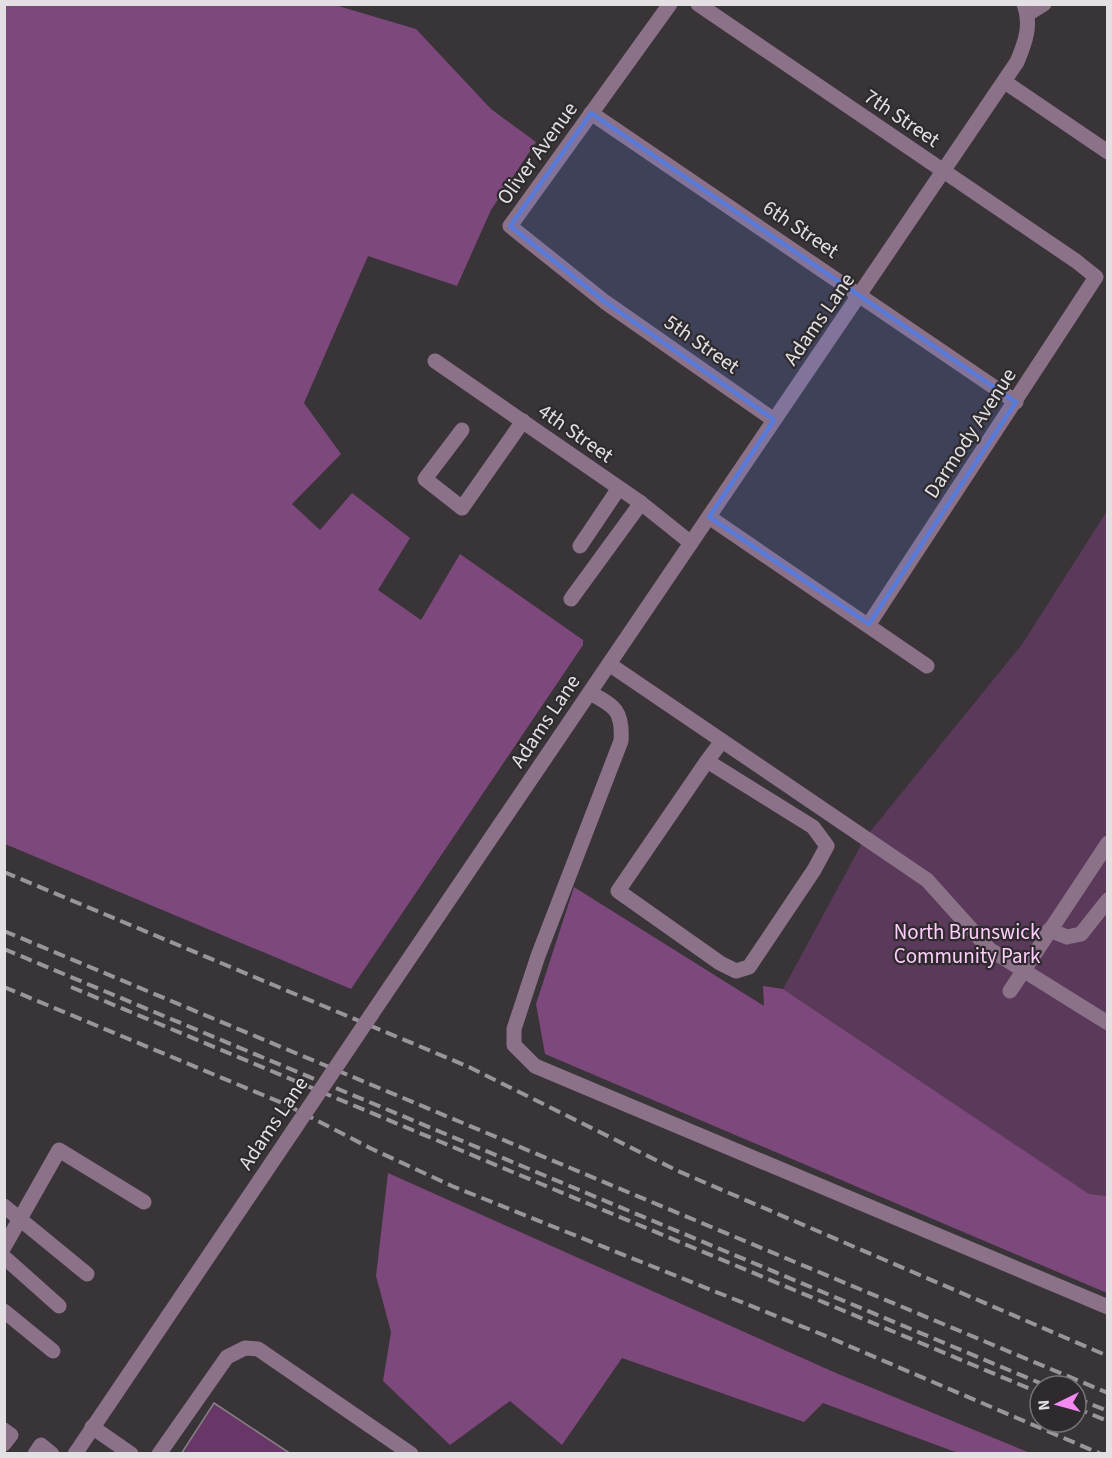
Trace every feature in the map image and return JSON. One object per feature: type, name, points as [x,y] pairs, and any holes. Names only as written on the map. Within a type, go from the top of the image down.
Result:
[{"type":"street","name":"Oliver Avenue","points":[[605,303],[510,226],[670,4]]},
{"type":"street","name":"7th Street","points":[[698,4],[1082,266]]},
{"type":"street","points":[[1026,9],[1044,4]]},
{"type":"street","name":"Adams Lane","points":[[75,1454],[1005,82],[1023,49],[1028,32],[1026,9]]},
{"type":"street","points":[[1005,82],[1107,152]]},
{"type":"street","name":"6th Street","points":[[591,113],[862,295],[1016,402]]},
{"type":"street","name":"Darmody Avenue","points":[[869,624],[1096,278],[1082,266]]},
{"type":"street","name":"5th Street","points":[[605,303],[774,420]]},
{"type":"street","name":"4th Street","points":[[435,361],[619,488],[691,543]]},
{"type":"street","points":[[462,430],[425,479],[462,508],[523,421]]},
{"type":"street","points":[[580,546],[619,488]]},
{"type":"street","points":[[571,599],[641,504]]},
{"type":"street","points":[[709,517],[869,624],[927,666]]},
{"type":"street","points":[[609,664],[927,880],[989,949],[1107,1023]]},
{"type":"street","points":[[590,693],[619,712],[622,724],[621,741],[538,956],[514,1029],[514,1045],[521,1054],[535,1066],[1107,1307]]},
{"type":"street","points":[[707,761],[813,827],[827,846],[814,870],[749,967],[736,971],[720,963],[618,891],[707,761],[722,741]]},
{"type":"street","points":[[1010,991],[1107,843]]},
{"type":"street","points":[[1049,930],[1067,937],[1081,934],[1107,900]]},
{"type":"street","points":[[4,1247],[59,1150],[144,1202]]},
{"type":"street","points":[[4,1206],[87,1274]]},
{"type":"street","points":[[4,1257],[59,1306]]},
{"type":"street","points":[[4,1311],[53,1351]]},
{"type":"street","points":[[159,1454],[227,1357],[245,1348],[258,1349],[411,1454]]},
{"type":"street","points":[[92,1427],[131,1454]]},
{"type":"street","points":[[4,1430],[11,1435],[4,1444]]},
{"type":"street","points":[[35,1454],[41,1445],[52,1454]]},
{"type":"highlighted area","points":[[591,113],[1016,402],[869,624],[709,517],[774,420],[605,302],[510,226]]},
{"type":"green space","name":"North Brunswick Community Park","points":[[1107,511],[1107,1196],[1089,1194],[783,989],[865,838],[1023,643]]},
{"type":"shaded area","points":[[4,5],[335,5],[416,29],[491,109],[536,142],[491,210],[457,286],[368,256],[304,403],[341,454],[292,504],[320,530],[352,493],[410,538],[378,590],[421,620],[460,554],[583,640],[583,645],[351,989],[5,844]]},
{"type":"shaded area","points":[[574,887],[764,1006],[763,986],[783,989],[1089,1194],[1107,1196],[1107,1293],[545,1054],[536,1004]]},
{"type":"shaded area","points":[[388,1173],[836,1373],[1030,1453],[958,1453],[823,1403],[804,1422],[622,1358],[562,1445],[510,1401],[450,1445],[383,1381],[391,1332],[376,1276]]},
{"type":"building","points":[[214,1403],[291,1454],[181,1454]]},
{"type":"railway","points":[[4,872],[469,1067],[678,1171],[1108,1356]]},
{"type":"railway","points":[[4,931],[1108,1393]]},
{"type":"railway","points":[[4,949],[1028,1378]]},
{"type":"railway","points":[[4,987],[287,1105],[370,1148],[452,1186],[821,1334],[1101,1454]]},
{"type":"railway","points":[[71,987],[1028,1388]]},
{"type":"railway","points":[[1088,1403],[1108,1411]]},
{"type":"railway","points":[[1088,1413],[1108,1421]]}]
